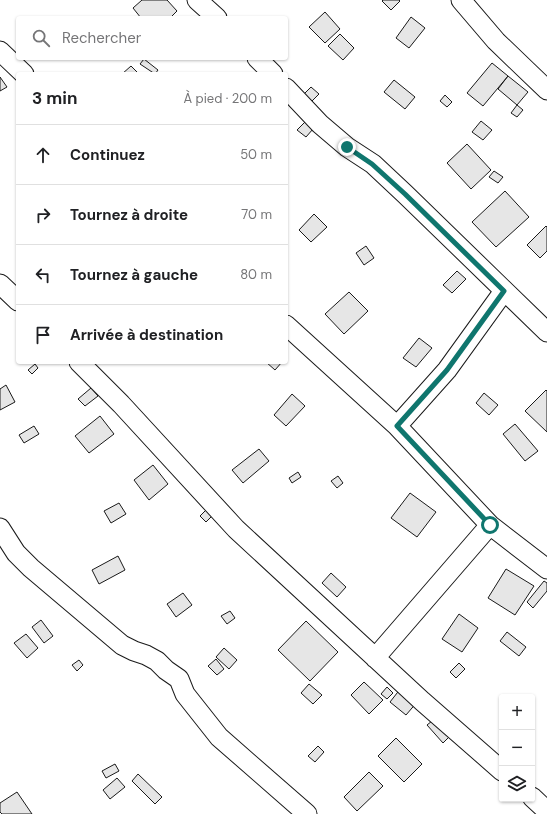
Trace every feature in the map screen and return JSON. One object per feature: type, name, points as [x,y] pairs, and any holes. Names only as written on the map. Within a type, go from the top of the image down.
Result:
[{"type":"street","points":[[198,0],[215,16]]},
{"type":"street","points":[[461,0],[496,41],[547,90]]},
{"type":"street","points":[[0,51],[22,72]]},
{"type":"street","points":[[259,60],[271,72]]},
{"type":"street","points":[[288,90],[320,124],[347,147],[372,164],[405,194],[547,332]]},
{"type":"street","points":[[0,284],[16,299]]},
{"type":"street","points":[[397,426],[447,370],[504,291]]},
{"type":"street","points":[[288,327],[397,426],[490,525],[547,569]]},
{"type":"street","points":[[82,364],[121,404],[236,529],[427,706],[499,768]]},
{"type":"street","points":[[375,658],[490,525]]},
{"type":"street","points":[[0,528],[16,553],[31,568],[122,645],[157,661],[166,670],[179,679],[185,694],[219,737],[308,814]]},
{"type":"street","points":[[535,800],[547,812]]},
{"type":"building","points":[[142,0],[167,0],[177,11],[172,16],[139,16],[133,8]]},
{"type":"building","points":[[382,1],[400,1],[391,10]]},
{"type":"building","points":[[325,12],[340,29],[325,43],[309,27]]},
{"type":"building","points":[[411,17],[425,28],[409,48],[396,38]]},
{"type":"building","points":[[340,34],[354,48],[343,60],[328,46]]},
{"type":"building","points":[[143,60],[145,60],[158,70],[156,72],[152,72],[140,64]]},
{"type":"building","points":[[492,63],[508,76],[483,106],[467,93]]},
{"type":"building","points":[[131,66],[137,72],[124,72]]},
{"type":"building","points":[[508,76],[528,92],[517,105],[498,89]]},
{"type":"building","points":[[0,77],[7,87],[0,91]]},
{"type":"building","points":[[394,80],[415,97],[405,109],[384,92]]},
{"type":"building","points":[[311,87],[319,94],[312,101],[304,94]]},
{"type":"building","points":[[445,95],[452,102],[447,107],[440,101]]},
{"type":"building","points":[[517,105],[523,110],[517,117],[511,113]]},
{"type":"building","points":[[481,121],[492,130],[483,140],[472,132]]},
{"type":"building","points":[[305,122],[313,129],[306,137],[297,130]]},
{"type":"building","points":[[467,144],[491,170],[471,189],[447,163]]},
{"type":"building","points":[[494,171],[503,177],[498,183],[489,177]]},
{"type":"building","points":[[505,191],[529,217],[496,247],[472,222]]},
{"type":"building","points":[[314,214],[327,227],[311,242],[299,230]]},
{"type":"building","points":[[546,226],[547,251],[540,258],[527,245]]},
{"type":"building","points":[[366,246],[374,258],[364,265],[356,253]]},
{"type":"building","points":[[457,271],[466,279],[452,293],[443,285]]},
{"type":"building","points":[[349,292],[368,311],[344,334],[325,314]]},
{"type":"building","points":[[419,338],[432,348],[416,367],[403,358]]},
{"type":"building","points":[[35,364],[38,368],[32,374],[28,370]]},
{"type":"building","points":[[268,364],[280,364],[275,370]]},
{"type":"building","points":[[6,385],[15,402],[0,410],[0,389]]},
{"type":"building","points":[[91,388],[98,396],[85,406],[78,399]]},
{"type":"building","points":[[546,390],[547,391],[547,432],[525,411]]},
{"type":"building","points":[[484,393],[498,405],[489,415],[476,403]]},
{"type":"building","points":[[292,394],[305,406],[286,426],[274,415]]},
{"type":"building","points":[[100,416],[114,434],[89,453],[75,436]]},
{"type":"building","points":[[515,424],[538,451],[525,461],[503,434]]},
{"type":"building","points":[[34,426],[39,434],[24,443],[19,435]]},
{"type":"building","points":[[259,449],[269,461],[243,483],[232,470]]},
{"type":"building","points":[[153,465],[168,484],[149,500],[134,480]]},
{"type":"building","points":[[298,472],[301,477],[292,483],[289,478]]},
{"type":"building","points":[[338,476],[343,483],[337,488],[331,481]]},
{"type":"building","points":[[410,493],[436,512],[417,537],[391,518]]},
{"type":"building","points":[[119,503],[126,514],[111,523],[104,511]]},
{"type":"building","points":[[206,510],[212,516],[206,522],[200,516]]},
{"type":"building","points":[[118,556],[125,570],[99,584],[92,570]]},
{"type":"building","points":[[506,569],[534,586],[515,615],[488,598]]},
{"type":"building","points":[[331,573],[346,587],[337,597],[322,583]]},
{"type":"building","points":[[544,581],[547,583],[547,591],[533,608],[527,602]]},
{"type":"building","points":[[183,593],[192,605],[176,617],[167,604]]},
{"type":"building","points":[[230,611],[235,618],[227,624],[221,616]]},
{"type":"building","points":[[459,614],[478,628],[462,652],[442,639]]},
{"type":"building","points":[[41,620],[53,636],[44,643],[32,627]]},
{"type":"building","points":[[306,621],[338,652],[310,681],[278,650]]},
{"type":"building","points":[[507,632],[526,647],[519,656],[500,641]]},
{"type":"building","points":[[26,634],[38,648],[27,658],[14,643]]},
{"type":"building","points":[[224,648],[237,660],[229,669],[216,657]]},
{"type":"building","points":[[216,659],[224,669],[217,675],[208,666]]},
{"type":"building","points":[[79,660],[83,665],[77,671],[72,665]]},
{"type":"building","points":[[459,663],[465,669],[456,678],[450,672]]},
{"type":"building","points":[[364,682],[383,700],[369,714],[351,695]]},
{"type":"building","points":[[309,684],[322,695],[313,704],[301,693]]},
{"type":"building","points":[[387,687],[393,693],[387,699],[381,694]]},
{"type":"building","points":[[401,688],[418,701],[406,715],[390,702]]},
{"type":"building","points":[[437,717],[452,734],[443,743],[427,725]]},
{"type":"building","points":[[396,738],[422,764],[404,782],[378,756]]},
{"type":"building","points":[[318,746],[324,752],[315,762],[308,756]]},
{"type":"building","points":[[115,764],[119,771],[106,778],[102,771]]},
{"type":"building","points":[[369,772],[383,786],[357,811],[344,797]]},
{"type":"building","points":[[138,774],[162,797],[155,804],[132,781]]},
{"type":"building","points":[[117,778],[125,787],[110,799],[103,790]]},
{"type":"building","points":[[17,792],[32,814],[2,814],[0,812],[0,803]]},
{"type":"route","points":[[347,147],[372,164],[405,194],[504,291],[447,370],[397,426],[490,525]]}]
